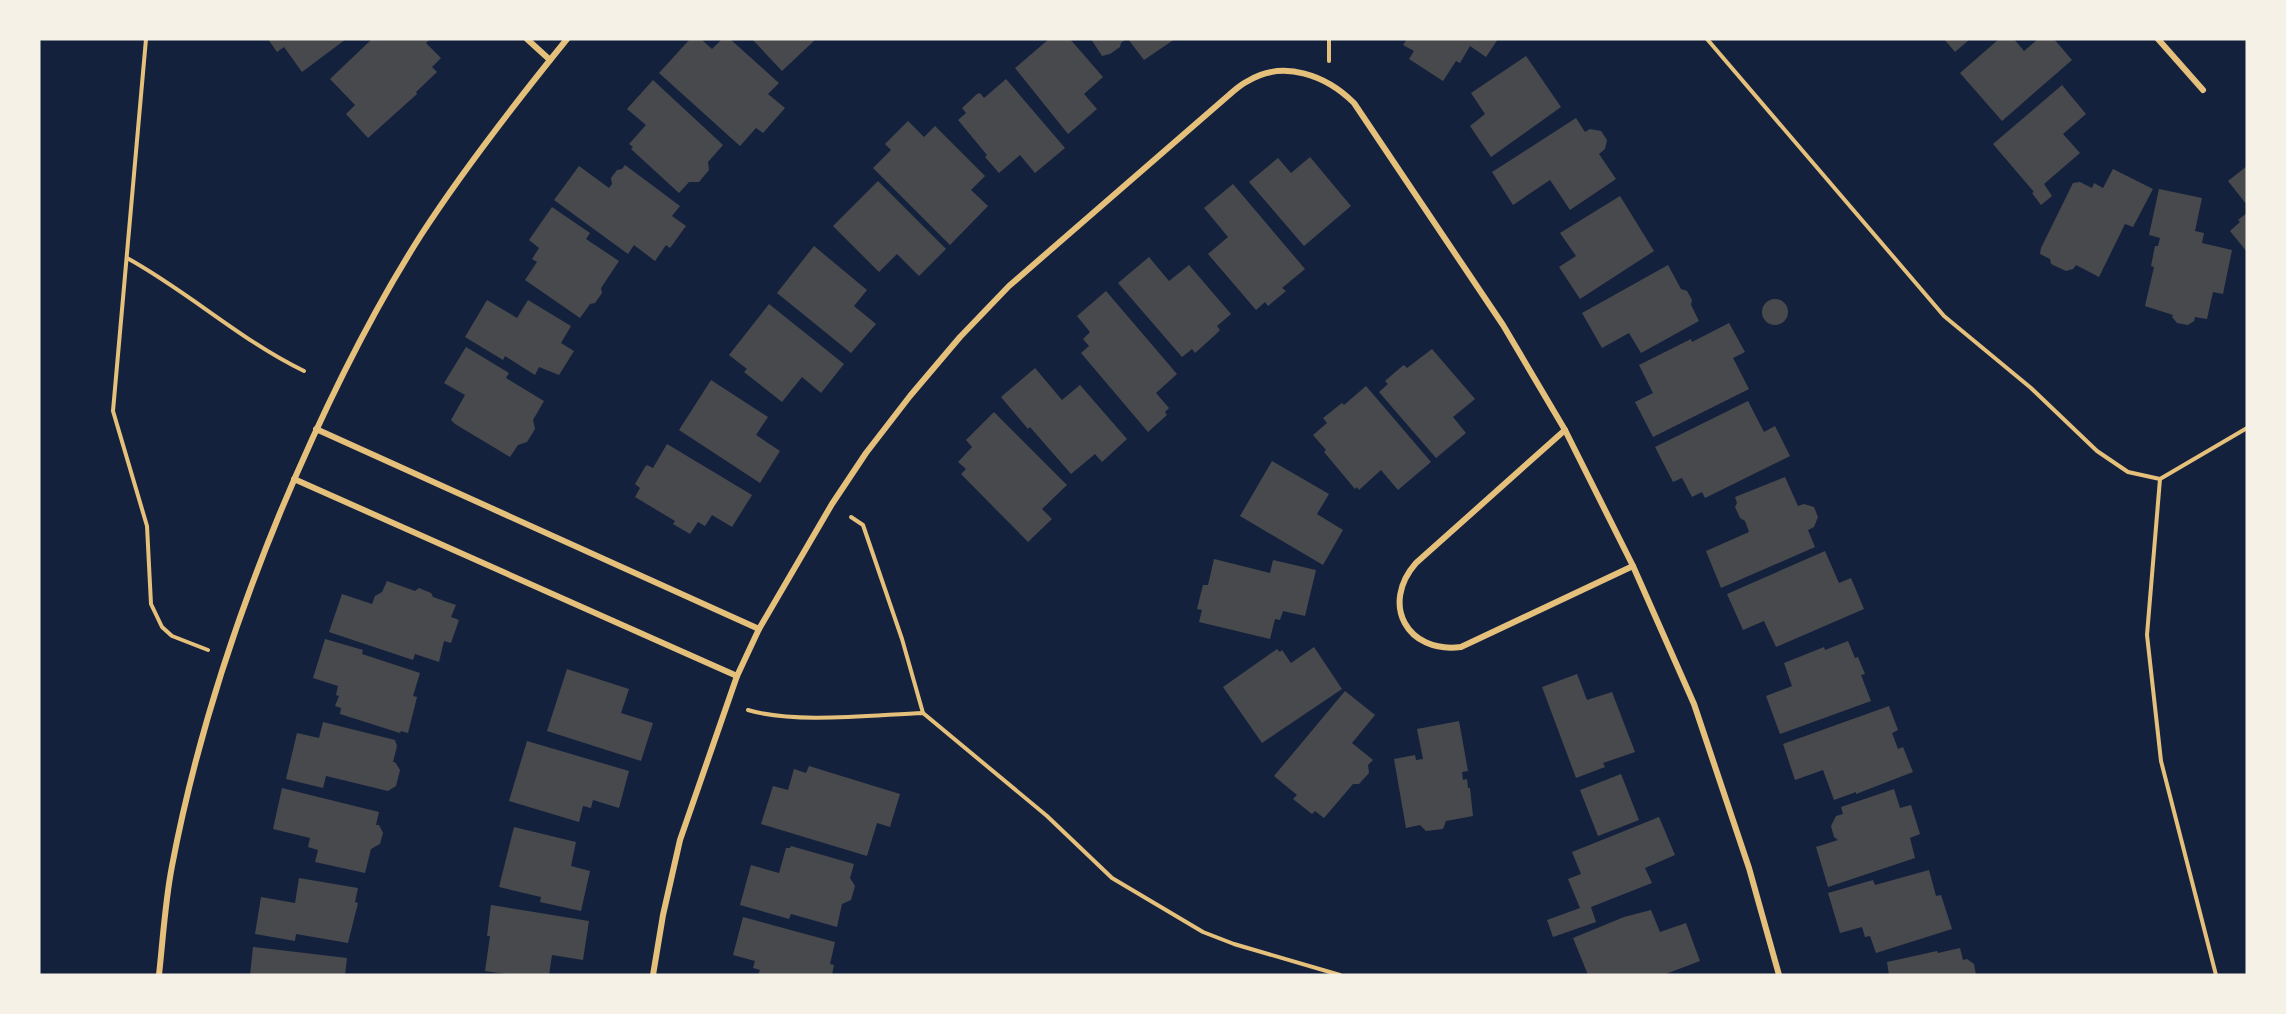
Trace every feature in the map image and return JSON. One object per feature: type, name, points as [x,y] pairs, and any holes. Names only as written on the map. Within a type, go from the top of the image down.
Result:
[{"type":"street","points":[[527,39],[550,60]]},
{"type":"street","points":[[159,975],[172,868],[192,780],[225,656],[294,479],[336,385],[376,310],[422,234],[488,140],[567,39]]},
{"type":"street","points":[[2158,39],[2203,90]]},
{"type":"street","points":[[653,975],[663,915],[680,840],[737,676],[759,629],[832,504],[866,453],[909,396],[960,337],[1009,286],[1229,95],[1249,80],[1287,71],[1307,74],[1329,82],[1354,103],[1503,325],[1565,430],[1633,566],[1694,704],[1749,868],[1779,975]]},
{"type":"street","points":[[316,429],[759,629]]},
{"type":"street","points":[[1565,430],[1406,574],[1399,602],[1401,616],[1408,629],[1425,643],[1447,649],[1461,647],[1633,566]]},
{"type":"street","points":[[294,479],[737,676]]},
{"type":"path","points":[[146,39],[113,411],[147,526],[151,604],[162,627],[172,636],[225,656]]},
{"type":"path","points":[[1707,39],[1944,316],[2031,388],[2097,451],[2128,472],[2160,479],[2247,428]]},
{"type":"path","points":[[128,258],[167,280],[205,310],[259,347],[304,371]]},
{"type":"path","points":[[2160,479],[2147,635],[2161,761],[2216,975]]},
{"type":"path","points":[[832,504],[863,525],[902,639],[922,713],[1047,816],[1112,878],[1203,932],[1234,944],[1340,975]]},
{"type":"path","points":[[728,704],[758,713],[808,717],[922,713]]},
{"type":"building","points":[[268,39],[346,39],[302,72],[284,47],[277,52]]},
{"type":"building","points":[[372,39],[430,39],[426,43],[441,58],[432,67],[437,72],[416,92],[417,94],[368,138],[346,114],[355,105],[330,79]]},
{"type":"building","points":[[690,39],[701,39],[712,49],[722,39],[730,39],[779,83],[768,94],[785,108],[763,133],[756,128],[740,146],[659,73]]},
{"type":"building","points":[[752,39],[816,39],[782,71]]},
{"type":"building","points":[[1049,39],[1070,39],[1103,77],[1084,94],[1097,109],[1068,134],[1015,68]]},
{"type":"building","points":[[1091,39],[1126,39],[1120,47],[1102,56]]},
{"type":"building","points":[[1128,39],[1175,39],[1144,60]]},
{"type":"building","points":[[1407,39],[1498,39],[1486,57],[1470,46],[1460,63],[1456,61],[1443,81],[1409,59],[1414,51],[1403,45]]},
{"type":"building","points":[[1944,39],[1970,39],[1955,52]]},
{"type":"building","points":[[1999,39],[2014,39],[2024,51],[2038,39],[2054,39],[2072,60],[2002,121],[1960,73]]},
{"type":"building","points":[[1526,56],[1561,107],[1491,157],[1470,126],[1485,114],[1471,93]]},
{"type":"building","points":[[1006,79],[1065,148],[1035,173],[1020,155],[999,173],[958,120],[966,113],[962,108],[977,94],[980,93],[984,98]]},
{"type":"building","points":[[653,80],[723,145],[708,162],[709,170],[699,182],[689,182],[679,193],[631,149],[633,147],[629,144],[646,125],[627,109]]},
{"type":"building","points":[[2062,85],[2086,114],[2063,134],[2080,153],[2044,184],[2052,196],[2041,205],[2032,193],[2034,192],[1993,144]]},
{"type":"building","points":[[1576,118],[1585,132],[1590,129],[1601,131],[1607,140],[1605,149],[1599,154],[1616,179],[1570,210],[1550,180],[1513,205],[1492,172]]},
{"type":"building","points":[[908,121],[924,137],[935,126],[985,176],[971,190],[988,206],[950,245],[873,168],[891,150],[885,144]]},
{"type":"building","points":[[1310,157],[1351,206],[1304,246],[1249,182],[1278,158],[1291,173]]},
{"type":"building","points":[[625,165],[680,206],[672,216],[686,226],[670,248],[666,245],[655,261],[634,245],[628,254],[554,200],[579,166],[609,188],[612,184],[611,178]]},
{"type":"building","points":[[2247,166],[2247,205],[2228,181]]},
{"type":"building","points":[[2113,169],[2153,189],[2133,227],[2125,224],[2099,277],[2076,265],[2073,269],[2066,271],[2051,264],[2050,259],[2040,254],[2041,248],[2073,183],[2080,182],[2092,188],[2094,183],[2103,188]]},
{"type":"building","points":[[878,181],[946,249],[919,276],[897,254],[879,272],[833,226]]},
{"type":"building","points":[[1233,184],[1305,269],[1282,288],[1286,291],[1268,306],[1265,302],[1256,310],[1208,254],[1228,237],[1204,208]]},
{"type":"building","points":[[2159,189],[2202,198],[2195,231],[2204,233],[2202,243],[2232,250],[2223,294],[2213,292],[2207,319],[2195,317],[2194,321],[2188,325],[2177,323],[2173,315],[2145,306],[2154,267],[2151,266],[2155,246],[2158,246],[2160,238],[2149,235]]},
{"type":"building","points":[[1620,196],[1654,251],[1580,299],[1559,267],[1576,256],[1560,233]]},
{"type":"building","points":[[552,207],[590,233],[586,239],[619,261],[601,288],[602,293],[580,318],[525,280],[537,262],[532,259],[539,248],[529,240]]},
{"type":"building","points":[[2247,213],[2247,252],[2230,231]]},
{"type":"building","points":[[814,246],[867,290],[854,306],[876,324],[851,353],[777,293]]},
{"type":"building","points":[[1149,257],[1169,281],[1189,265],[1231,314],[1217,326],[1220,330],[1195,353],[1192,349],[1182,357],[1118,283]]},
{"type":"building","points":[[1668,265],[1681,289],[1687,291],[1692,300],[1691,305],[1699,321],[1641,353],[1629,333],[1602,348],[1582,313]]},
{"type":"building","points":[[1106,291],[1177,374],[1156,393],[1169,408],[1165,412],[1167,415],[1148,432],[1081,353],[1089,346],[1083,339],[1090,332],[1077,316]]},
{"type":"building","points":[[1775,299],[1784,303],[1788,312],[1784,321],[1775,325],[1766,321],[1762,312],[1766,303]]},
{"type":"building","points":[[487,300],[517,318],[528,300],[571,326],[561,343],[574,351],[559,375],[539,367],[535,375],[505,356],[503,360],[465,337]]},
{"type":"building","points":[[769,304],[844,364],[821,393],[802,377],[782,402],[744,372],[747,369],[729,355]]},
{"type":"building","points":[[1729,323],[1745,352],[1733,358],[1749,389],[1653,437],[1635,402],[1653,393],[1639,365]]},
{"type":"building","points":[[466,347],[509,373],[506,378],[544,401],[533,420],[535,429],[527,442],[518,445],[510,457],[451,420],[465,395],[444,383]]},
{"type":"building","points":[[1432,349],[1475,399],[1453,417],[1466,433],[1436,458],[1379,392],[1388,384],[1385,381],[1400,368],[1404,365],[1407,368]]},
{"type":"building","points":[[1035,368],[1062,400],[1080,385],[1127,439],[1102,462],[1095,454],[1071,474],[1001,397]]},
{"type":"building","points":[[711,380],[768,417],[756,435],[780,451],[760,483],[679,430]]},
{"type":"building","points":[[1366,386],[1431,462],[1398,490],[1381,470],[1359,490],[1357,487],[1355,489],[1313,435],[1327,423],[1323,418],[1342,403],[1344,405]]},
{"type":"building","points":[[1748,401],[1764,432],[1775,426],[1790,456],[1705,498],[1702,492],[1692,497],[1682,478],[1673,482],[1655,447]]},
{"type":"building","points":[[994,412],[1067,485],[1042,509],[1052,519],[1028,542],[961,474],[966,469],[958,462],[972,447],[966,440]]},
{"type":"building","points":[[667,444],[752,495],[732,527],[712,515],[705,526],[698,522],[690,534],[673,524],[675,521],[635,497],[640,488],[635,484],[645,467],[647,465],[653,468]]},
{"type":"building","points":[[1272,461],[1329,494],[1317,514],[1343,530],[1323,565],[1240,516]]},
{"type":"building","points":[[1785,477],[1798,506],[1804,504],[1814,507],[1818,517],[1814,527],[1808,530],[1815,547],[1721,588],[1706,551],[1749,532],[1745,521],[1740,518],[1735,507],[1737,503],[1735,497]]},
{"type":"building","points":[[1825,551],[1839,583],[1851,578],[1864,609],[1776,647],[1764,621],[1743,630],[1727,594]]},
{"type":"building","points":[[1214,559],[1270,573],[1273,560],[1316,570],[1305,616],[1283,611],[1280,620],[1275,619],[1270,639],[1199,622],[1202,610],[1197,609],[1203,585],[1208,585]]},
{"type":"building","points":[[387,581],[415,591],[419,588],[431,593],[433,597],[456,605],[451,617],[459,620],[451,643],[444,641],[439,662],[415,654],[413,660],[329,632],[342,594],[372,604],[375,596],[382,592]]},
{"type":"building","points":[[325,639],[363,650],[362,654],[420,673],[413,696],[417,697],[408,733],[401,731],[400,733],[340,714],[341,708],[335,706],[339,696],[336,695],[338,686],[313,678]]},
{"type":"building","points":[[1848,641],[1865,674],[1861,675],[1871,701],[1780,734],[1766,696],[1792,686],[1784,663],[1824,647],[1825,650]]},
{"type":"building","points":[[1314,647],[1342,689],[1262,743],[1223,687],[1277,649],[1280,652],[1282,650],[1291,663]]},
{"type":"building","points":[[567,669],[629,689],[621,713],[653,723],[641,761],[547,731]]},
{"type":"building","points":[[1577,674],[1587,700],[1612,692],[1635,752],[1603,763],[1605,767],[1576,778],[1542,687]]},
{"type":"building","points":[[1345,691],[1375,715],[1352,743],[1373,760],[1368,765],[1369,773],[1359,784],[1353,784],[1324,818],[1315,811],[1312,814],[1293,799],[1297,795],[1274,776]]},
{"type":"building","points":[[1889,706],[1898,730],[1892,733],[1898,749],[1903,747],[1913,772],[1834,800],[1823,770],[1795,780],[1783,744]]},
{"type":"building","points":[[1459,721],[1468,771],[1462,772],[1463,780],[1467,779],[1468,788],[1470,788],[1473,816],[1446,821],[1443,829],[1426,831],[1420,825],[1406,828],[1394,759],[1415,755],[1416,760],[1423,759],[1417,729]]},
{"type":"building","points":[[323,722],[395,740],[397,746],[393,762],[400,770],[396,786],[388,791],[326,776],[323,788],[286,779],[297,733],[319,738]]},
{"type":"building","points":[[527,741],[629,771],[619,808],[593,800],[591,808],[583,806],[579,822],[509,801]]},
{"type":"building","points":[[809,766],[900,794],[890,827],[877,823],[867,856],[761,824],[773,786],[788,790],[794,769],[806,773]]},
{"type":"building","points":[[1621,774],[1639,820],[1598,836],[1580,790]]},
{"type":"building","points":[[282,788],[379,812],[376,825],[379,825],[383,833],[380,844],[371,849],[365,873],[315,862],[318,850],[308,847],[310,838],[273,829]]},
{"type":"building","points":[[1894,789],[1900,808],[1911,805],[1920,834],[1910,838],[1915,858],[1828,887],[1816,847],[1838,840],[1834,837],[1831,826],[1836,816],[1843,814],[1841,807]]},
{"type":"building","points":[[1659,817],[1675,855],[1645,868],[1652,883],[1591,907],[1596,922],[1553,937],[1547,920],[1580,908],[1568,879],[1581,874],[1572,852]]},
{"type":"building","points":[[514,827],[576,842],[571,866],[590,871],[581,911],[540,902],[541,897],[499,887]]},
{"type":"building","points":[[791,846],[854,864],[850,878],[855,886],[851,900],[842,904],[837,927],[791,914],[789,919],[740,905],[751,865],[779,873],[786,848]]},
{"type":"building","points":[[1929,870],[1936,896],[1941,895],[1952,929],[1876,953],[1870,936],[1865,937],[1862,927],[1840,933],[1828,893],[1873,880],[1875,885]]},
{"type":"building","points":[[299,878],[358,888],[355,902],[358,903],[348,943],[296,934],[295,941],[255,934],[261,897],[295,903]]},
{"type":"building","points":[[491,905],[589,921],[583,960],[552,955],[549,975],[513,975],[485,971],[490,936],[487,936]]},
{"type":"building","points":[[1651,910],[1660,932],[1686,923],[1700,961],[1663,975],[1588,975],[1573,938],[1624,917]]},
{"type":"building","points":[[743,917],[835,942],[830,964],[834,965],[832,975],[758,975],[760,970],[753,968],[755,961],[733,955]]},
{"type":"building","points":[[253,947],[347,958],[345,975],[250,975]]},
{"type":"building","points":[[1960,948],[1963,960],[1967,959],[1974,964],[1976,975],[1889,975],[1887,962]]}]
